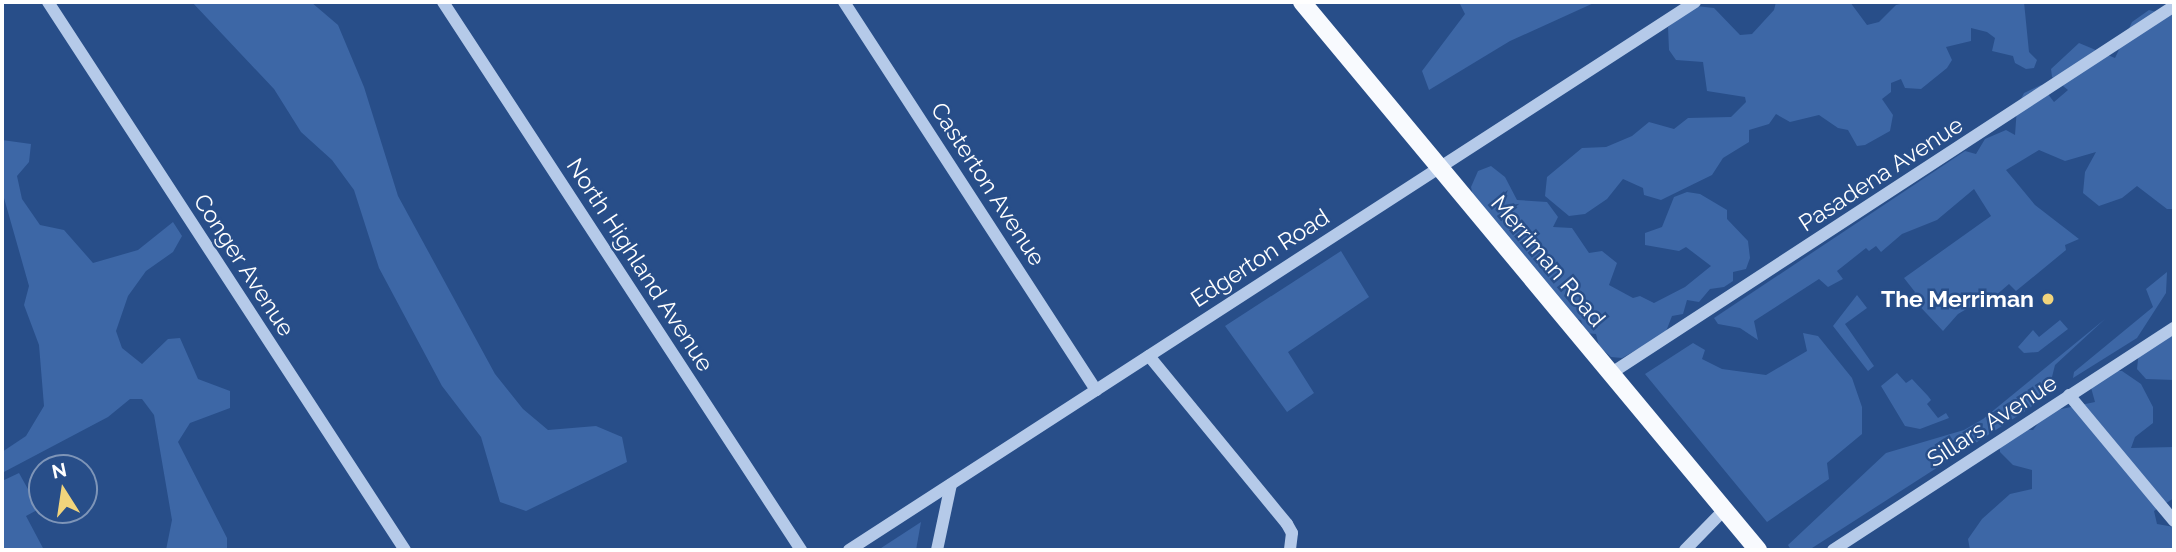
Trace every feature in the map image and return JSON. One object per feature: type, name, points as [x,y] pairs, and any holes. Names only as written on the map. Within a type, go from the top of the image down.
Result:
[{"type":"main road","name":"Merriman Road","points":[[1302,2],[1758,550]]},
{"type":"street","name":"Conger Avenue","points":[[48,2],[405,550]]},
{"type":"street","name":"North Highland Avenue","points":[[443,2],[801,550]]},
{"type":"street","name":"Casterton Avenue","points":[[844,2],[1096,390]]},
{"type":"street","name":"Edgerton Road","points":[[849,550],[1695,2]]},
{"type":"street","name":"Pasadena Avenue","points":[[1610,374],[2174,6]]},
{"type":"street","name":"Sillars Avenue","points":[[1833,550],[2174,328]]},
{"type":"street","points":[[1149,356],[1287,524],[1292,533],[1290,550]]},
{"type":"street","points":[[2069,395],[2174,521]]},
{"type":"street","points":[[937,550],[951,484]]},
{"type":"street","points":[[1685,550],[1724,510]]},
{"type":"shaded area","points":[[192,2],[311,2],[338,25],[364,87],[398,196],[495,374],[523,409],[548,430],[596,426],[622,437],[627,462],[526,511],[500,502],[481,437],[442,386],[379,268],[354,190],[332,160],[301,132],[274,89]]},
{"type":"shaded area","points":[[1459,2],[1596,2],[1510,41],[1429,90],[1422,71],[1465,14]]},
{"type":"shaded area","points":[[1776,2],[1850,2],[1867,25],[1879,22],[1896,5],[1909,2],[2024,2],[2029,52],[2037,60],[2034,68],[2026,69],[2015,63],[2013,56],[1992,51],[1995,38],[1987,32],[1971,28],[1971,41],[1946,47],[1952,60],[1947,68],[1921,89],[1905,88],[1901,79],[1891,83],[1891,92],[1882,99],[1893,115],[1890,131],[1865,145],[1857,146],[1848,130],[1838,128],[1819,115],[1790,122],[1776,114],[1769,124],[1749,130],[1749,142],[1723,158],[1712,175],[1661,200],[1644,195],[1643,188],[1623,179],[1607,199],[1585,214],[1569,216],[1545,196],[1547,177],[1582,148],[1606,147],[1632,136],[1649,122],[1674,129],[1688,118],[1731,117],[1746,102],[1745,97],[1707,91],[1703,62],[1676,60],[1669,50],[1668,27],[1696,6],[1714,8],[1740,35],[1752,34],[1774,10]]},
{"type":"shaded area","points":[[2174,9],[2174,209],[2167,209],[2137,186],[2122,198],[2099,206],[2083,193],[2085,172],[2096,152],[2065,161],[2039,150],[2006,170],[2035,205],[2079,239],[2065,245],[2066,250],[2016,291],[2009,284],[1979,310],[1975,304],[1958,314],[1943,331],[1911,297],[1915,292],[1904,278],[1991,216],[1974,189],[1937,220],[1902,234],[1881,252],[1876,246],[1869,251],[1866,248],[1837,271],[1843,279],[1828,287],[1819,279],[1754,321],[1758,340],[1740,328],[1718,324],[1714,318],[1965,151],[1976,154],[1985,139],[2006,130],[2015,135],[2017,107],[2024,93],[2041,85],[2054,102],[2068,90],[2052,77],[2051,69],[2079,43],[2115,58],[2132,22],[2149,10],[2167,15]]},
{"type":"shaded area","points":[[2,140],[31,144],[29,162],[17,176],[22,199],[40,225],[64,230],[93,263],[138,250],[173,222],[182,236],[173,252],[146,271],[128,296],[116,331],[122,348],[142,364],[168,339],[180,338],[198,379],[230,391],[230,408],[190,423],[178,442],[227,538],[227,550],[166,550],[172,520],[154,415],[142,399],[130,399],[108,417],[38,454],[28,454],[28,459],[2,473],[2,452],[26,436],[44,406],[39,345],[24,305],[29,286],[2,191]]},
{"type":"shaded area","points":[[1491,166],[1505,177],[1517,200],[1547,202],[1558,217],[1553,227],[1572,228],[1589,253],[1602,251],[1617,263],[1609,285],[1633,298],[1640,296],[1654,303],[1685,287],[1711,266],[1686,247],[1679,251],[1645,245],[1645,233],[1662,227],[1674,197],[1687,192],[1700,194],[1727,210],[1727,219],[1748,241],[1750,258],[1746,269],[1733,272],[1733,281],[1724,287],[1710,289],[1699,302],[1687,300],[1683,314],[1672,316],[1665,334],[1622,358],[1611,357],[1599,346],[1596,334],[1585,333],[1581,320],[1572,318],[1474,201],[1471,187],[1478,171]]},
{"type":"shaded area","points":[[1341,251],[1369,297],[1288,352],[1314,393],[1287,412],[1225,326]]},
{"type":"shaded area","points":[[2167,272],[2166,293],[2137,338],[2073,378],[2074,372],[2153,307],[2146,289]]},
{"type":"shaded area","points":[[1857,295],[1867,308],[1845,324],[1874,366],[1868,371],[1833,326]]},
{"type":"shaded area","points":[[2105,319],[2055,365],[2049,389],[2030,408],[1809,550],[1791,550],[1788,545],[1886,453],[1964,430],[1983,419]]},
{"type":"shaded area","points":[[2060,320],[2068,329],[2038,352],[2024,353],[2018,347],[2033,330],[2039,337]]},
{"type":"shaded area","points":[[2174,327],[2174,380],[2146,379],[2137,369],[2139,350]]},
{"type":"shaded area","points":[[1803,333],[1818,336],[1852,378],[1862,407],[1862,434],[1827,463],[1829,479],[1767,522],[1645,374],[1693,343],[1705,350],[1702,359],[1722,369],[1766,375],[1807,351]]},
{"type":"shaded area","points":[[2102,371],[2122,371],[2141,384],[2153,407],[2153,423],[2135,437],[2131,448],[2174,447],[2174,498],[2154,511],[2157,524],[2174,527],[2174,550],[1970,550],[1968,539],[1982,519],[2010,494],[2032,489],[2032,470],[2013,465],[2000,452],[1999,438],[2012,429],[2033,430],[2047,412],[2095,402],[2090,384]]},
{"type":"shaded area","points":[[1897,373],[1906,383],[1912,379],[1928,396],[1931,400],[1927,404],[1938,418],[1946,413],[1949,418],[1920,429],[1905,426],[1881,386]]},
{"type":"shaded area","points":[[19,473],[28,489],[28,524],[44,550],[2,550],[2,481]]},
{"type":"shaded area","points":[[921,522],[916,550],[878,550]]},
{"type":"place","name":"The Merriman","points":[[2048,299]]}]
